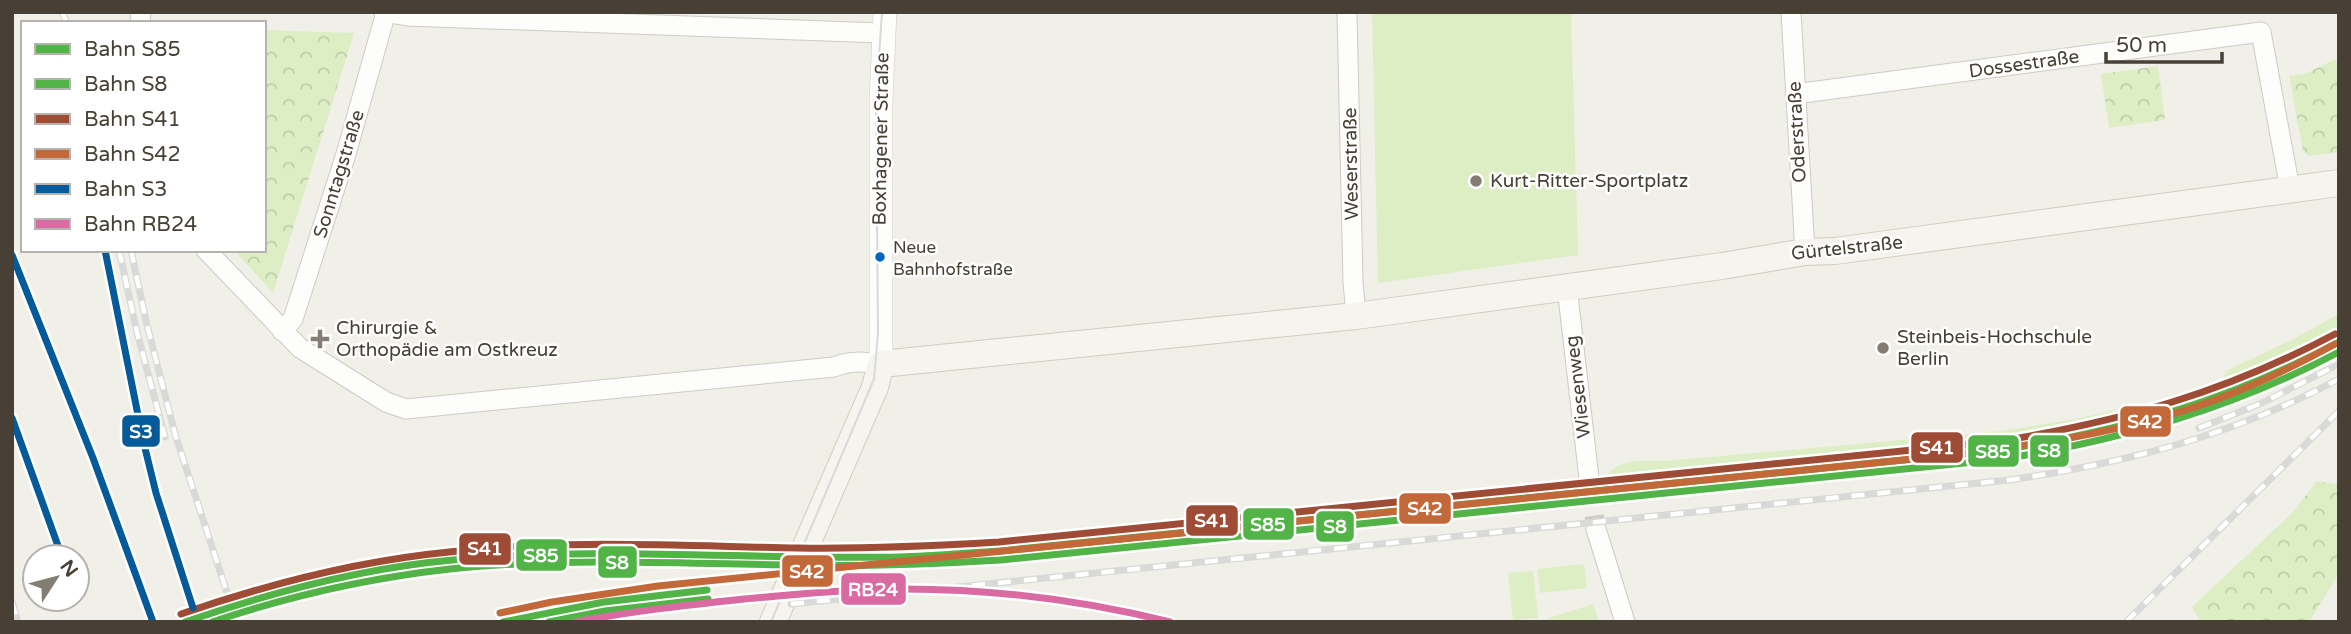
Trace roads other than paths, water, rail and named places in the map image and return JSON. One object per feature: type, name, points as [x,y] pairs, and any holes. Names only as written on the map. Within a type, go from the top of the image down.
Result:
[{"type":"main road","name":"Gürtelstraße","points":[[1356,316],[1722,266],[1805,252],[1835,251],[2339,183]]},
{"type":"main road","points":[[881,364],[1356,316]]},
{"type":"main road","name":"Boxhagener Straße","points":[[773,622],[875,387],[881,364]]},
{"type":"street","points":[[385,12],[407,16],[661,23],[884,22]]},
{"type":"street","name":"Sonntagstraße","points":[[282,331],[293,319],[346,154],[385,12]]},
{"type":"street","name":"Weserstraße","points":[[1347,12],[1356,316]]},
{"type":"street","name":"Oderstraße","points":[[1791,12],[1805,252]]},
{"type":"street","name":"Boxhagener Straße","points":[[881,364],[884,22]]},
{"type":"street","name":"Dossestraße","points":[[1795,94],[2261,32],[2290,190]]},
{"type":"street","points":[[208,252],[300,348],[386,402],[406,409],[834,367],[859,361],[881,364]]},
{"type":"street","name":"Wiesenweg","points":[[1567,287],[1590,487]]},
{"type":"street","points":[[1596,529],[1625,622]]},
{"type":"tunnel","points":[[1590,487],[1596,529]]},
{"type":"tram line","points":[[771,622],[874,379],[878,333],[876,101],[882,12]]},
{"type":"railway","points":[[62,12],[66,21]]},
{"type":"railway","points":[[119,252],[165,437]]},
{"type":"railway","points":[[131,252],[175,434],[235,617]]},
{"type":"railway","points":[[2199,428],[2262,403],[2339,364]]},
{"type":"railway","points":[[791,604],[2009,480],[2095,465],[2178,444],[2260,416],[2339,379]]},
{"type":"railway","points":[[2126,622],[2339,411]]},
{"type":"railway","points":[[12,602],[18,622]]},
{"type":"rail line","name":"S3","points":[[105,252],[156,493],[193,608]]},
{"type":"rail line","name":"S3","points":[[12,255],[93,458],[153,622]]},
{"type":"rail line","name":"S41","points":[[181,614],[313,575],[381,561],[449,552],[580,544],[849,548],[999,542],[2002,441],[2090,424],[2173,402],[2253,373],[2335,334]]},
{"type":"rail line","name":"S85","points":[[185,622],[251,601],[351,575],[453,560],[565,554],[899,557],[1000,551],[2003,450],[2092,433],[2176,411],[2257,381],[2339,342]]},
{"type":"rail line","name":"S42","points":[[500,613],[658,586],[2029,445],[2153,420],[2194,407],[2259,382],[2335,344]]},
{"type":"rail line","name":"S8","points":[[212,622],[270,604],[389,577],[493,565],[578,562],[846,566],[1001,560],[2004,459],[2091,442],[2217,406],[2339,352]]},
{"type":"rail line","name":"S3","points":[[12,418],[57,543]]},
{"type":"rail line","name":"RB24","points":[[576,622],[639,611],[744,599],[892,589],[962,590],[1032,596],[1170,622]]},
{"type":"rail line","name":"S85","points":[[503,622],[604,602],[707,590]]},
{"type":"rail line","name":"S8","points":[[549,622],[605,611],[708,599]]},
{"type":"place","name":"Kurt-Ritter-Sportplatz","points":[[1476,181]]},
{"type":"place","name":"Neue Bahnhofstraße","points":[[880,257]]},
{"type":"place","name":"Chirurgie & Orthopädie am Ostkreuz","points":[[320,339]]},
{"type":"place","name":"Steinbeis-Hochschule Berlin","points":[[1883,348]]}]
